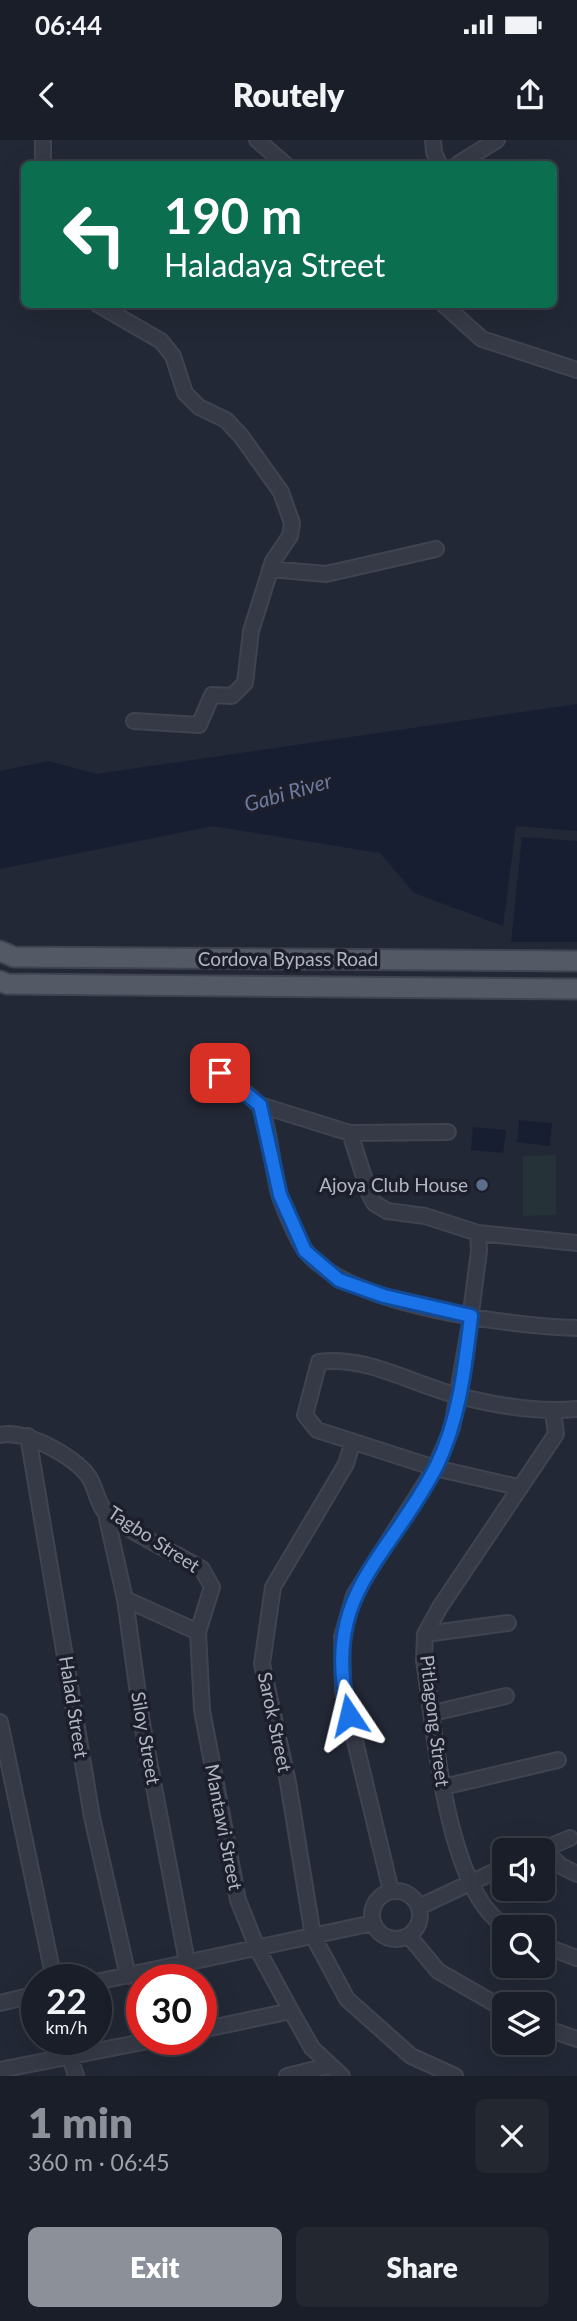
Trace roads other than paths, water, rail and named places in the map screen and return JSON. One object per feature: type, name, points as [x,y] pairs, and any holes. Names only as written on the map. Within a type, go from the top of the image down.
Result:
[{"type":"main road","name":"Cordova Bypass Road","points":[[0,951],[14,957],[577,961]]},
{"type":"main road","name":"Cordova Bypass Road","points":[[0,981],[7,984],[577,989]]},
{"type":"street","points":[[43,140],[43,161]]},
{"type":"street","points":[[257,140],[282,161]]},
{"type":"street","points":[[433,140],[438,161]]},
{"type":"street","points":[[463,161],[497,140]]},
{"type":"street","points":[[104,308],[161,341],[173,356],[185,393],[199,407],[226,420],[242,436],[281,492],[292,523],[290,536],[270,569],[251,631],[245,683],[238,694],[212,695],[203,721],[194,727],[134,721]]},
{"type":"street","points":[[447,308],[482,339],[577,370]]},
{"type":"street","points":[[270,569],[327,574],[436,549]]},
{"type":"street","points":[[220,1073],[260,1105],[350,1133],[448,1132]]},
{"type":"street","points":[[260,1105],[280,1195],[305,1251],[339,1280],[384,1296],[471,1316],[533,1327],[577,1328]]},
{"type":"street","points":[[350,1133],[374,1203],[387,1211],[425,1216],[478,1233],[577,1243]]},
{"type":"street","points":[[391,1891],[343,1691],[342,1637],[355,1595],[435,1468],[452,1428],[471,1316],[479,1251],[478,1233]]},
{"type":"street","points":[[519,1487],[435,1468],[352,1444],[317,1430],[305,1415],[319,1362],[342,1359],[459,1396],[553,1412],[577,1409]]},
{"type":"street","name":"Pitlagong Street","points":[[494,1915],[485,1907],[471,1882],[449,1818],[424,1660],[425,1634],[556,1434],[553,1412]]},
{"type":"street","points":[[0,1436],[9,1433],[28,1436]]},
{"type":"street","name":"Tagbo Street","points":[[28,1436],[62,1454],[88,1475],[106,1514],[207,1574],[211,1596],[198,1632]]},
{"type":"street","name":"Halad Street","points":[[28,1436],[92,1817],[126,1967]]},
{"type":"street","name":"Sarok Street","points":[[352,1444],[346,1464],[273,1587],[262,1664],[288,1782],[313,1936],[347,1999],[411,2056],[454,2076]]},
{"type":"street","name":"Siloy Street","points":[[106,1514],[125,1599],[142,1723],[187,1962]]},
{"type":"street","points":[[125,1599],[198,1632]]},
{"type":"street","points":[[425,1634],[508,1623]]},
{"type":"street","name":"Mantawi Street","points":[[198,1632],[202,1710],[226,1846],[239,1900],[258,1950],[312,2048],[328,2066],[342,2076]]},
{"type":"street","points":[[433,1713],[506,1696]]},
{"type":"street","points":[[0,1722],[51,1964]]},
{"type":"street","points":[[443,1787],[558,1760]]},
{"type":"street","points":[[555,1845],[570,1838]]},
{"type":"street","points":[[555,1861],[577,1874]]},
{"type":"street","points":[[419,1907],[492,1872]]},
{"type":"street","points":[[391,1891],[405,1892],[419,1907],[419,1924],[408,1936],[401,1939],[385,1937],[373,1923],[374,1905],[391,1891]]},
{"type":"street","points":[[179,1964],[258,1950],[373,1923]]},
{"type":"street","points":[[408,1936],[439,1971],[492,2003]]},
{"type":"street","points":[[555,1950],[577,1958]]},
{"type":"street","points":[[0,2003],[21,1998]]},
{"type":"street","points":[[217,2027],[291,2011]]},
{"type":"street","points":[[555,2031],[577,2039]]},
{"type":"street","points":[[0,2070],[126,2046]]},
{"type":"street","points":[[71,2057],[76,2076]]},
{"type":"street","points":[[287,2076],[328,2066]]},
{"type":"water","name":"Gabi River","points":[[577,704],[577,831],[516,826],[503,926],[414,893],[380,853],[213,826],[0,869],[0,771],[49,761],[96,774]]},
{"type":"water","points":[[522,837],[577,841],[577,942],[511,942]]},
{"type":"water","points":[[519,1120],[552,1123],[550,1146],[517,1142]]},
{"type":"water","points":[[473,1127],[506,1130],[503,1153],[471,1150]]},
{"type":"place","name":"Ajoya Club House","points":[[482,1185]]}]
